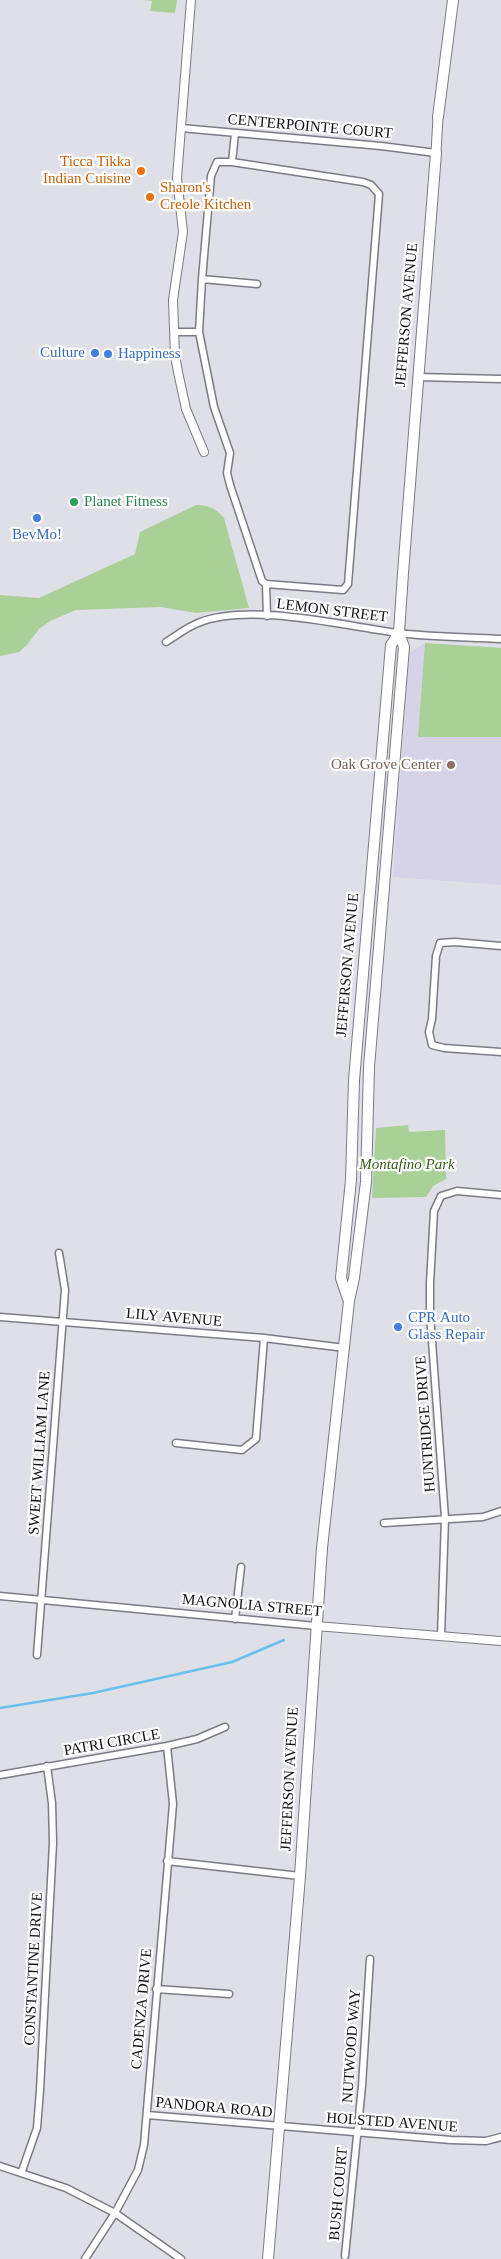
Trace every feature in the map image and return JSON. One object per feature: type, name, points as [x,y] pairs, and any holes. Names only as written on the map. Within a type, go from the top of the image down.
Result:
[{"type":"main road","name":"JEFFERSON AVENUE","points":[[268,2259],[300,1876],[322,1548],[349,1301],[354,1278],[366,1182],[369,1067],[404,647],[399,633],[417,377],[438,117],[452,0]]},
{"type":"main road","name":"JEFFERSON AVENUE","points":[[349,1301],[342,1278],[351,1180],[354,1080],[392,645],[399,633]]},
{"type":"main road","points":[[365,939],[372,952],[365,1042],[369,1067]]},
{"type":"street","points":[[192,0],[177,178],[183,232],[174,300],[174,332],[175,356],[186,409],[204,452]]},
{"type":"street","name":"CENTERPOINTE COURT","points":[[181,128],[381,146],[436,153]]},
{"type":"street","points":[[232,162],[236,133]]},
{"type":"street","points":[[217,162],[232,162],[363,182],[371,185],[379,194],[348,584],[343,590],[266,584],[262,581],[230,485],[227,473],[230,453],[214,407],[199,332],[210,176],[217,162]]},
{"type":"street","points":[[202,279],[257,284]]},
{"type":"street","points":[[174,332],[199,332]]},
{"type":"street","points":[[417,377],[501,379]]},
{"type":"street","points":[[266,584],[267,616]]},
{"type":"street","name":"LEMON STREET","points":[[166,642],[199,622],[225,617],[267,616],[332,621],[399,633],[501,639]]},
{"type":"street","points":[[501,946],[455,942],[440,943],[436,956],[432,1019],[429,1032],[432,1045],[444,1048],[501,1052]]},
{"type":"street","name":"HUNTRIDGE DRIVE","points":[[441,1636],[445,1518],[430,1314],[434,1211],[441,1196],[457,1191],[501,1195]]},
{"type":"street","name":"SWEET WILLIAM LANE","points":[[37,1655],[65,1290],[59,1253]]},
{"type":"street","name":"LILY AVENUE","points":[[0,1317],[264,1338],[345,1348]]},
{"type":"street","points":[[176,1443],[242,1450],[256,1439],[264,1338]]},
{"type":"street","points":[[384,1523],[483,1517],[501,1511]]},
{"type":"street","points":[[235,1619],[241,1567]]},
{"type":"street","name":"MAGNOLIA STREET","points":[[0,1596],[501,1642]]},
{"type":"street","name":"PATRI CIRCLE","points":[[0,1775],[166,1746],[197,1739],[225,1727]]},
{"type":"street","name":"CADENZA DRIVE","points":[[85,2259],[115,2213],[138,2170],[144,2145],[173,1804],[166,1746]]},
{"type":"street","name":"CONSTANTINE DRIVE","points":[[22,2171],[37,2128],[40,2090],[53,1843],[52,1803],[47,1766]]},
{"type":"street","points":[[167,1861],[300,1876]]},
{"type":"street","name":"NUTWOOD WAY","points":[[357,2134],[370,1959]]},
{"type":"street","points":[[156,1989],[229,1994]]},
{"type":"street","name":"PANDORA ROAD","points":[[146,2115],[280,2127]]},
{"type":"street","name":"HOLSTED AVENUE","points":[[280,2127],[451,2140],[486,2141],[501,2137]]},
{"type":"street","name":"BUSH COURT","points":[[345,2256],[357,2134]]},
{"type":"street","points":[[0,2166],[22,2171],[66,2188],[115,2213],[182,2259]]},
{"type":"shaded area","name":"Oak Grove Center","points":[[425,643],[501,648],[501,885],[393,877],[409,653]]},
{"type":"green space","points":[[142,0],[177,0],[175,13],[150,11],[152,1]]},
{"type":"green space","points":[[196,505],[212,508],[224,518],[249,608],[196,613],[161,607],[76,610],[50,621],[39,629],[19,652],[0,656],[0,595],[39,598],[135,554],[140,532]]},
{"type":"green space","points":[[425,643],[501,648],[501,737],[418,737]]},
{"type":"green space","name":"Montafino Park","points":[[408,1125],[409,1132],[445,1130],[446,1179],[433,1186],[426,1197],[372,1198],[376,1128]]},
{"type":"waterway","points":[[0,1708],[93,1693],[232,1662],[284,1640]]},
{"type":"place","name":"Ticca Tikka Indian Cuisine","points":[[141,171]]},
{"type":"place","name":"Sharon's Creole Kitchen","points":[[150,197]]},
{"type":"place","name":"Culture","points":[[95,353]]},
{"type":"place","name":"Happiness","points":[[108,354]]},
{"type":"place","name":"Planet Fitness","points":[[74,502]]},
{"type":"place","name":"BevMo!","points":[[37,518]]},
{"type":"place","name":"Oak Grove Center","points":[[451,765]]},
{"type":"place","name":"CPR Auto Glass Repair","points":[[398,1327]]}]
